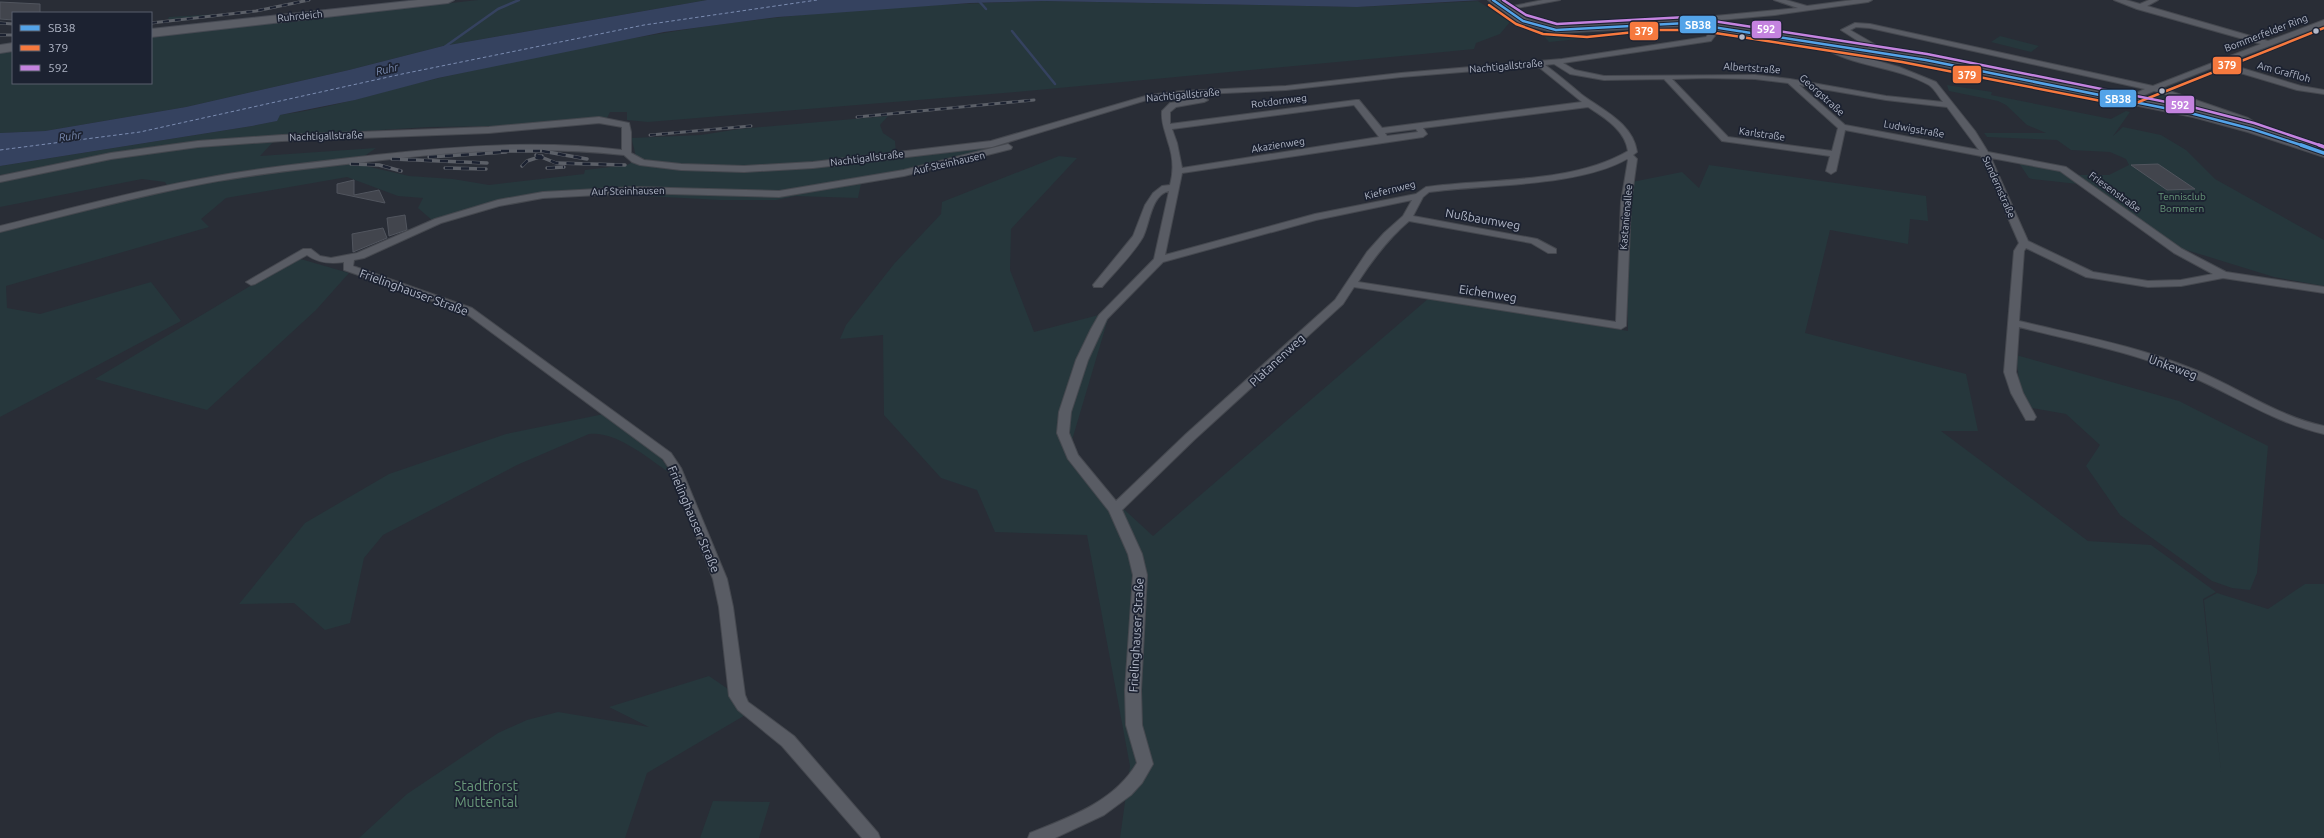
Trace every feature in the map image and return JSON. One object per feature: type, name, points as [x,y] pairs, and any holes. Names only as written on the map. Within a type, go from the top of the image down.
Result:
[{"type":"main road","name":"Ruhrdeich","points":[[152,33],[448,0]]},
{"type":"main road","points":[[1494,1],[1523,21],[1542,27],[1563,30],[1586,30],[1677,23],[1710,26],[1874,52],[2128,100],[2252,129],[2324,153]]},
{"type":"main road","points":[[0,49],[12,47]]},
{"type":"street","points":[[1517,6],[1557,0]]},
{"type":"street","points":[[1778,0],[1809,8]]},
{"type":"street","points":[[1710,26],[1718,18],[1868,0]]},
{"type":"street","points":[[2118,0],[2140,8],[2267,44]]},
{"type":"street","points":[[2140,8],[2155,0]]},
{"type":"street","name":"Bommerfelder Ring","points":[[2128,100],[2217,63],[2267,44],[2278,42],[2323,24]]},
{"type":"street","points":[[1874,52],[1873,46],[1845,30],[1861,25],[2155,89],[2245,120],[2250,123],[2252,129]]},
{"type":"street","name":"Nachtigallstraße","points":[[0,178],[111,156],[198,144],[282,138],[452,130],[489,130],[599,120],[626,125],[627,153],[633,160],[657,165],[744,169],[835,162],[992,144],[1016,138],[1064,121],[1149,97],[1255,90],[1554,61],[1702,40],[1711,37],[1710,26]]},
{"type":"street","name":"Sundernstraße","points":[[1824,44],[1835,52],[1896,69],[1929,81],[1936,86],[1974,135],[1984,152],[2024,244]]},
{"type":"street","name":"Albertstraße","points":[[1554,61],[1572,72],[1615,79],[1730,76],[1790,81],[1891,98],[1951,105]]},
{"type":"street","name":"Kastanienallee","points":[[1537,63],[1548,68],[1615,123],[1630,140],[1633,146],[1633,152],[1628,156],[1633,160],[1626,202],[1621,326]]},
{"type":"street","name":"Am Graffloh","points":[[2217,63],[2300,88],[2324,92]]},
{"type":"street","name":"Karlstraße","points":[[1666,77],[1725,139],[1834,154]]},
{"type":"street","name":"Georgstraße","points":[[1790,81],[1842,127],[1834,154],[1831,171]]},
{"type":"street","points":[[1159,260],[1178,171],[1176,152],[1164,116],[1166,111],[1173,104],[1233,96],[1255,90]]},
{"type":"street","name":"Rotdornweg","points":[[1168,127],[1356,102],[1381,135]]},
{"type":"street","name":"Akazienweg","points":[[1178,171],[1381,135],[1419,126],[1590,104]]},
{"type":"street","name":"Ludwigstraße","points":[[1842,127],[1984,152]]},
{"type":"street","name":"Auf Steinhausen","points":[[251,282],[307,251],[316,258],[331,261],[360,256],[438,220],[523,198],[614,190],[779,194],[873,179],[957,161],[1004,149],[1016,142],[1016,138]]},
{"type":"street","name":"Nachtigallstraße","points":[[0,229],[185,184],[364,159],[514,146],[559,147],[627,153]]},
{"type":"street","name":"Friesenstraße","points":[[1984,152],[2063,169],[2178,251],[2223,275]]},
{"type":"street","name":"Kiefernweg","points":[[1159,260],[1288,224],[1419,196],[1426,190],[1438,187],[1577,172],[1606,165],[1628,156]]},
{"type":"street","points":[[1098,285],[1138,237],[1150,205],[1156,195],[1165,188],[1175,188]]},
{"type":"street","name":"Platanenweg","points":[[1115,509],[1190,437],[1244,391],[1339,302],[1371,254],[1387,235],[1407,218],[1419,196]]},
{"type":"street","name":"Nußbaumweg","points":[[1407,218],[1534,241],[1552,251]]},
{"type":"street","points":[[2030,417],[2017,393],[2010,372],[2019,251],[2024,244],[2090,275],[2148,284],[2182,283],[2223,275],[2324,290]]},
{"type":"street","name":"Frielinghauser Straße","points":[[349,258],[348,268],[468,310],[667,456],[675,468],[720,579],[726,607],[737,696],[743,706],[788,741],[872,838]]},
{"type":"street","name":"Frielinghauser Straße","points":[[1036,838],[1082,819],[1118,798],[1139,777],[1145,764],[1134,725],[1132,690],[1140,575],[1134,554],[1115,509],[1072,456],[1063,433],[1065,412],[1082,360],[1103,317],[1159,260]]},
{"type":"street","name":"Eichenweg","points":[[1352,284],[1621,326]]},
{"type":"street","name":"Unkeweg","points":[[2014,323],[2152,359],[2190,372],[2269,413],[2295,424],[2324,430]]},
{"type":"green space","points":[[478,0],[707,0],[443,46],[349,70],[186,107],[45,131],[0,133],[0,53],[12,52],[12,84],[152,84],[152,37]]},
{"type":"green space","points":[[1044,1],[1357,7],[1478,1],[1510,22],[1500,34],[1476,43],[1474,49],[1016,92],[648,122],[627,120],[627,112],[610,112],[607,118],[510,126],[429,127],[216,140],[0,175],[0,166],[252,126],[276,121],[279,115],[320,108],[495,65],[636,38],[711,26],[806,15],[901,7]]},
{"type":"green space","points":[[236,13],[176,21],[168,19],[169,17]]},
{"type":"green space","points":[[1629,31],[1656,31],[1549,42],[1542,34],[1571,37]]},
{"type":"green space","points":[[2000,36],[2039,46],[2031,52],[1991,42]]},
{"type":"green space","name":"Tennisclub Bommern","points":[[1947,85],[1992,92],[1991,95],[2111,119],[2126,111],[2130,112],[2113,136],[2123,127],[2161,135],[2186,150],[2215,179],[2324,240],[2324,286],[2274,277],[2180,248],[2078,175],[2109,175],[2129,165],[2126,159],[2110,152],[2071,150],[2057,140],[1987,137],[1984,133],[2046,133],[2027,125],[2006,105],[1998,101],[1949,91]]},
{"type":"green space","points":[[2158,93],[2203,109],[2205,112],[2152,99]]},
{"type":"green space","points":[[888,116],[880,125],[883,133],[895,141],[896,154],[1003,146],[946,163],[862,179],[858,198],[795,196],[776,200],[720,200],[608,194],[497,202],[433,221],[418,208],[423,198],[398,196],[347,177],[226,198],[201,219],[209,227],[6,286],[7,308],[40,314],[151,282],[181,321],[0,417],[0,232],[167,185],[165,182],[142,179],[0,207],[0,180],[151,151],[275,140],[260,156],[376,148],[363,157],[357,164],[409,176],[453,179],[489,185],[584,174],[585,170],[627,165],[635,161],[632,138],[701,135],[739,129]]},
{"type":"green space","points":[[1059,156],[1077,158],[1011,229],[1010,270],[1034,332],[1110,312],[1067,457],[1153,536],[1429,298],[1628,331],[1627,241],[1632,182],[1682,172],[1699,188],[1709,165],[1926,196],[1928,221],[1910,219],[1908,244],[1830,230],[1805,333],[1966,374],[1978,431],[1941,431],[2088,541],[2151,545],[2216,592],[2203,599],[2221,772],[2204,600],[2217,593],[2268,609],[2305,584],[2324,584],[2324,838],[1120,838],[1130,766],[1087,535],[995,532],[977,490],[941,478],[884,415],[883,335],[840,339],[846,325],[894,264],[941,214],[942,202]]},
{"type":"green space","points":[[2019,163],[2059,171],[2078,184],[2029,178]]},
{"type":"green space","points":[[297,258],[349,273],[316,310],[207,410],[95,379]]},
{"type":"green space","points":[[2016,355],[2179,401],[2268,446],[2257,573],[2250,590],[2232,588],[2212,581],[2120,515],[2086,466],[2100,445],[2066,414],[2032,408],[2020,388]]},
{"type":"green space","points":[[604,414],[642,441],[660,457],[671,474],[643,454],[621,441],[610,436],[589,434],[517,465],[383,535],[364,558],[350,623],[325,630],[294,603],[239,604],[305,523],[389,474],[506,434]]},
{"type":"green space","name":"Stadtforst Muttental","points":[[709,676],[728,689],[736,705],[747,714],[647,773],[625,838],[359,838],[407,794],[498,733],[527,720],[558,712],[649,727],[609,707]]},
{"type":"green space","points":[[713,801],[770,802],[759,838],[700,838]]},
{"type":"water","name":"Ruhr","points":[[707,0],[1482,0],[1357,7],[1044,1],[970,3],[778,17],[664,32],[438,78],[355,100],[280,115],[277,121],[252,126],[0,166],[0,133],[45,131],[186,107],[349,70],[443,46]]},
{"type":"building","points":[[0,2],[40,4],[40,12],[12,12],[12,20],[0,19]]},
{"type":"building","points":[[2158,164],[2195,189],[2167,190],[2131,165]]},
{"type":"building","points":[[354,180],[354,195],[379,190],[385,203],[337,193],[337,184]]},
{"type":"building","points":[[405,215],[407,230],[389,236],[387,218]]},
{"type":"building","points":[[383,228],[387,238],[353,252],[352,234]]},
{"type":"waterway","points":[[443,48],[498,9],[519,0]]},
{"type":"waterway","points":[[978,0],[986,9]]},
{"type":"waterway","points":[[1012,31],[1055,84]]},
{"type":"ferry route","points":[[0,150],[140,132],[402,74],[644,25],[817,0]]},
{"type":"railway","points":[[152,23],[256,11],[309,0]]},
{"type":"railway","points":[[0,23],[12,24]]},
{"type":"railway","points":[[0,35],[12,35]]},
{"type":"railway","points":[[857,117],[1034,100]]},
{"type":"railway","points":[[650,135],[751,126]]},
{"type":"railway","points":[[501,151],[540,151]]},
{"type":"railway","points":[[542,151],[587,159]]},
{"type":"railway","points":[[429,157],[506,152]]},
{"type":"railway","points":[[536,155],[540,157]]},
{"type":"railway","points":[[522,166],[527,161],[540,157]]},
{"type":"railway","points":[[540,157],[556,163],[625,165]]},
{"type":"railway","points":[[392,159],[487,163]]},
{"type":"railway","points":[[351,164],[379,165],[401,171]]},
{"type":"railway","points":[[547,168],[564,167]]},
{"type":"railway","points":[[445,168],[486,169]]},
{"type":"transit line","name":"SB38","points":[[1493,0],[1523,21],[1556,30],[1687,23],[1926,60],[2194,114],[2252,129],[2324,153]]},
{"type":"transit line","name":"592","points":[[1503,0],[1526,15],[1557,24],[1687,17],[1927,54],[2196,108],[2254,123],[2324,147]]},
{"type":"transit line","name":"379","points":[[1489,5],[1516,24],[1543,34],[1587,37],[1654,30],[1696,30],[1902,62],[2127,106]]},
{"type":"transit line","name":"379","points":[[2131,105],[2167,89],[2324,28]]}]
